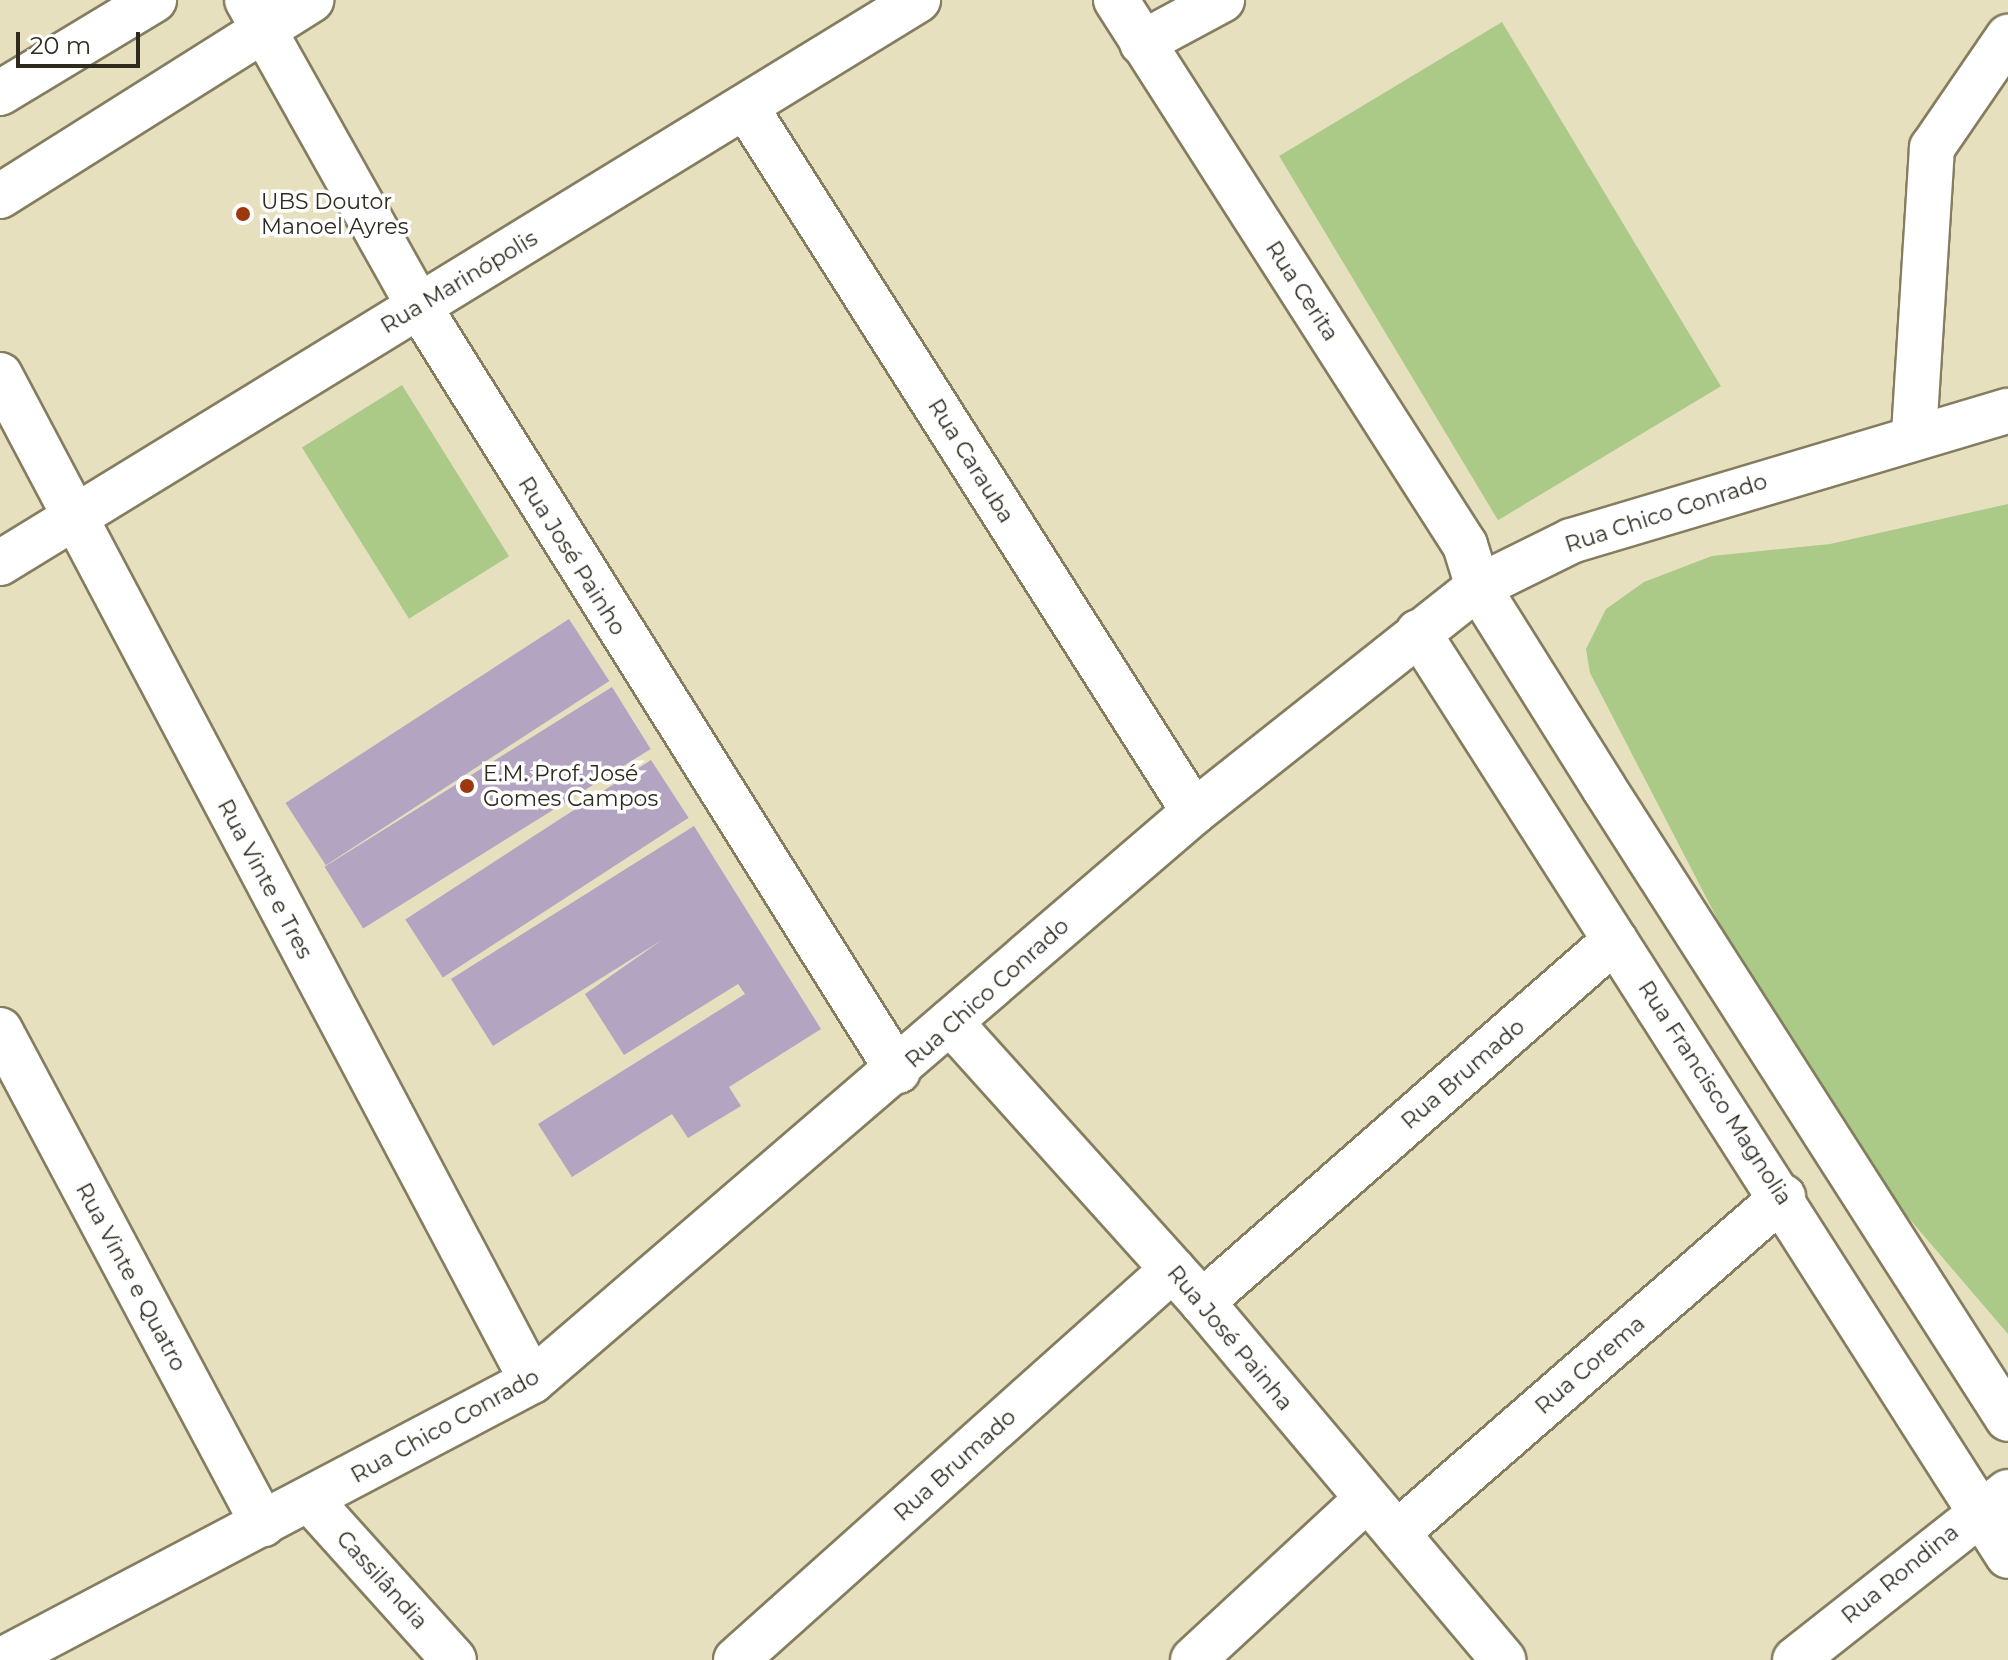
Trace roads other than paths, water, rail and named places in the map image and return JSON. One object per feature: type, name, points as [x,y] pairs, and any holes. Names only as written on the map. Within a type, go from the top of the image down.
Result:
[{"type":"street","points":[[0,93],[154,0]]},
{"type":"street","points":[[0,196],[255,15],[311,0]]},
{"type":"street","name":"Rua Marinópolis","points":[[0,563],[418,305],[747,109],[918,0]]},
{"type":"street","name":"Rua Cerita","points":[[1116,0],[1465,545],[1478,587]]},
{"type":"street","points":[[1142,43],[1222,0]]},
{"type":"street","name":"Rua José Painho","points":[[255,15],[418,305],[898,1071]]},
{"type":"street","points":[[1914,434],[1932,148],[2008,37]]},
{"type":"street","name":"Rua Carauba","points":[[747,109],[1194,812]]},
{"type":"street","name":"Rua Vinte e Tres","points":[[0,375],[73,519],[532,1381]]},
{"type":"street","name":"Rua Chico Conrado","points":[[2,1660],[532,1381],[898,1071],[950,1022],[1194,812],[1478,587],[1571,541],[1914,434],[2008,411]]},
{"type":"street","points":[[1478,587],[2008,1419]]},
{"type":"street","name":"Rua Francisco Magnolia","points":[[1418,632],[1783,1197],[1993,1501],[2008,1556]]},
{"type":"street","name":"Rua Brumado","points":[[1202,1302],[1615,940]]},
{"type":"street","name":"Rua José Painha","points":[[950,1022],[1202,1302],[1503,1660]]},
{"type":"street","name":"Rua Vinte e Quatro","points":[[0,1030],[263,1524]]},
{"type":"street","name":"Rua Corema","points":[[1397,1533],[1783,1197]]},
{"type":"street","name":"Rua Brumado","points":[[736,1660],[1173,1269]]},
{"type":"street","name":"Cassilândia","points":[[310,1500],[454,1660]]},
{"type":"street","points":[[1193,1660],[1366,1500]]},
{"type":"street","name":"Rua Rondina","points":[[1795,1660],[1993,1501]]},
{"type":"place","name":"UBS Doutor Manoel Ayres","points":[[243,214]]},
{"type":"place","name":"E.M. Prof. José Gomes Campos","points":[[467,786]]}]
